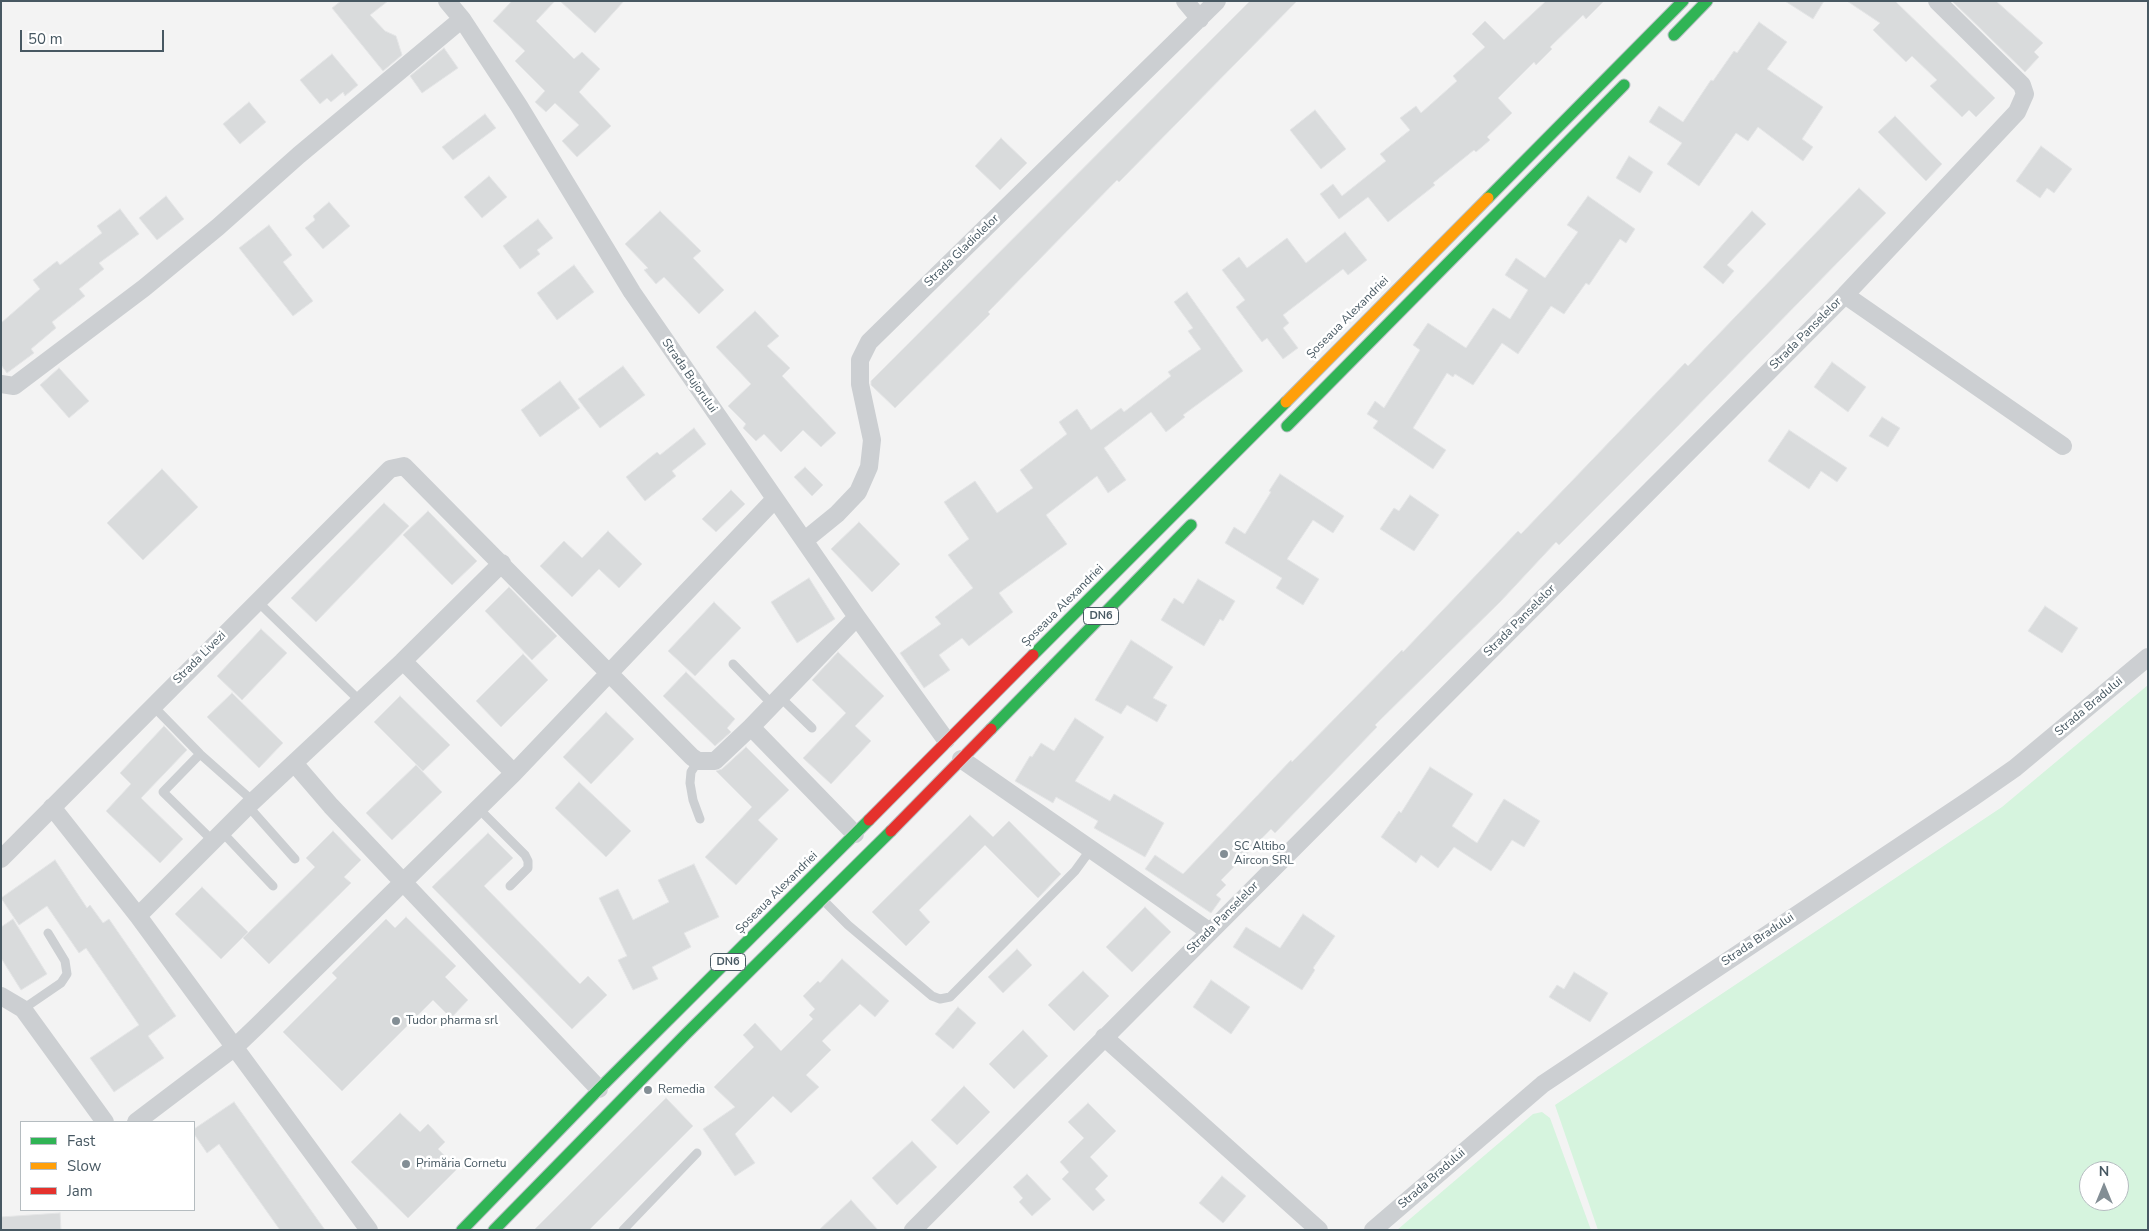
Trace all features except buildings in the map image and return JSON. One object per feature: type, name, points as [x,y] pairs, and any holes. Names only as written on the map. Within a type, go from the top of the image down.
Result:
[{"type":"highway","name":"Șoseaua Alexandriei","points":[[462,1230],[598,1089],[856,834],[946,740],[1078,612],[1352,332],[1683,1]]},
{"type":"highway","points":[[1666,43],[1707,1]]},
{"type":"highway","points":[[1280,433],[1631,78]]},
{"type":"highway","name":"DN6","points":[[494,1230],[679,1041],[823,900],[1196,519]]},
{"type":"street","name":"Strada Bujorului","points":[[447,1],[462,19],[520,106],[632,292],[857,617],[946,740]]},
{"type":"street","points":[[1185,1],[1200,19]]},
{"type":"street","name":"Strada Gladiolelor","points":[[805,540],[837,514],[858,492],[869,467],[872,440],[860,384],[860,360],[868,342],[1218,1]]},
{"type":"street","name":"Strada Panselelor","points":[[913,1230],[1845,296],[2022,104],[2025,94],[2022,85],[1937,1]]},
{"type":"street","points":[[1,384],[14,386],[144,288],[462,19]]},
{"type":"street","points":[[1845,296],[2063,446]]},
{"type":"street","name":"Strada Livezi","points":[[1,859],[390,469],[404,466],[502,563]]},
{"type":"street","points":[[137,1121],[234,1047],[514,773],[775,499]]},
{"type":"street","points":[[138,916],[217,836],[403,660],[502,563],[608,674],[698,761],[715,761],[777,702],[857,617]]},
{"type":"street","name":"Strada Bradului","points":[[1374,1230],[1543,1084],[1986,788],[2080,715],[2148,657]]},
{"type":"street","points":[[403,660],[514,773]]},
{"type":"street","points":[[751,727],[856,834]]},
{"type":"street","points":[[961,759],[1210,932]]},
{"type":"street","points":[[294,763],[331,806],[598,1089]]},
{"type":"street","points":[[52,807],[138,916],[369,1230]]},
{"type":"street","points":[[1,996],[23,1009],[104,1121]]},
{"type":"street","points":[[1104,1037],[1319,1230]]},
{"type":"lane","points":[[258,601],[360,701]]},
{"type":"lane","points":[[733,664],[777,702],[812,728]]},
{"type":"lane","points":[[153,706],[250,804],[295,859]]},
{"type":"lane","points":[[200,754],[163,792],[217,836],[273,886]]},
{"type":"lane","points":[[698,761],[691,772],[690,783],[700,819]]},
{"type":"lane","points":[[478,808],[525,855],[528,861],[528,868],[510,886]]},
{"type":"lane","points":[[823,900],[848,925],[932,996],[940,999],[950,997],[1075,871],[1091,849]]},
{"type":"lane","points":[[23,1009],[61,983],[66,974],[65,961],[48,933]]},
{"type":"lane","points":[[623,1230],[697,1153]]},
{"type":"green space","points":[[2148,685],[2148,1230],[1598,1230],[1555,1105],[2002,807]]},
{"type":"green space","points":[[1542,1112],[1550,1118],[1591,1230],[1397,1230],[1533,1114]]},
{"type":"traffic: fast","points":[[1488,198],[1683,1]]},
{"type":"traffic: fast","points":[[1674,35],[1707,1]]},
{"type":"traffic: fast","points":[[1287,426],[1624,85]]},
{"type":"traffic: fast","points":[[1033,655],[1286,402]]},
{"type":"traffic: fast","points":[[991,729],[1191,525]]},
{"type":"traffic: fast","points":[[462,1230],[599,1089],[869,820]]},
{"type":"traffic: fast","points":[[494,1230],[686,1034],[891,831]]},
{"type":"traffic: slow","points":[[1286,402],[1488,198]]},
{"type":"traffic: jam","points":[[869,820],[1033,655]]},
{"type":"traffic: jam","points":[[891,831],[991,729]]},
{"type":"place","name":"SC Altibo Aircon SRL","points":[[1224,854]]},
{"type":"place","name":"Tudor pharma srl","points":[[396,1021]]},
{"type":"place","name":"Remedia","points":[[648,1090]]},
{"type":"place","name":"Primăria Cornetu","points":[[406,1164]]}]
